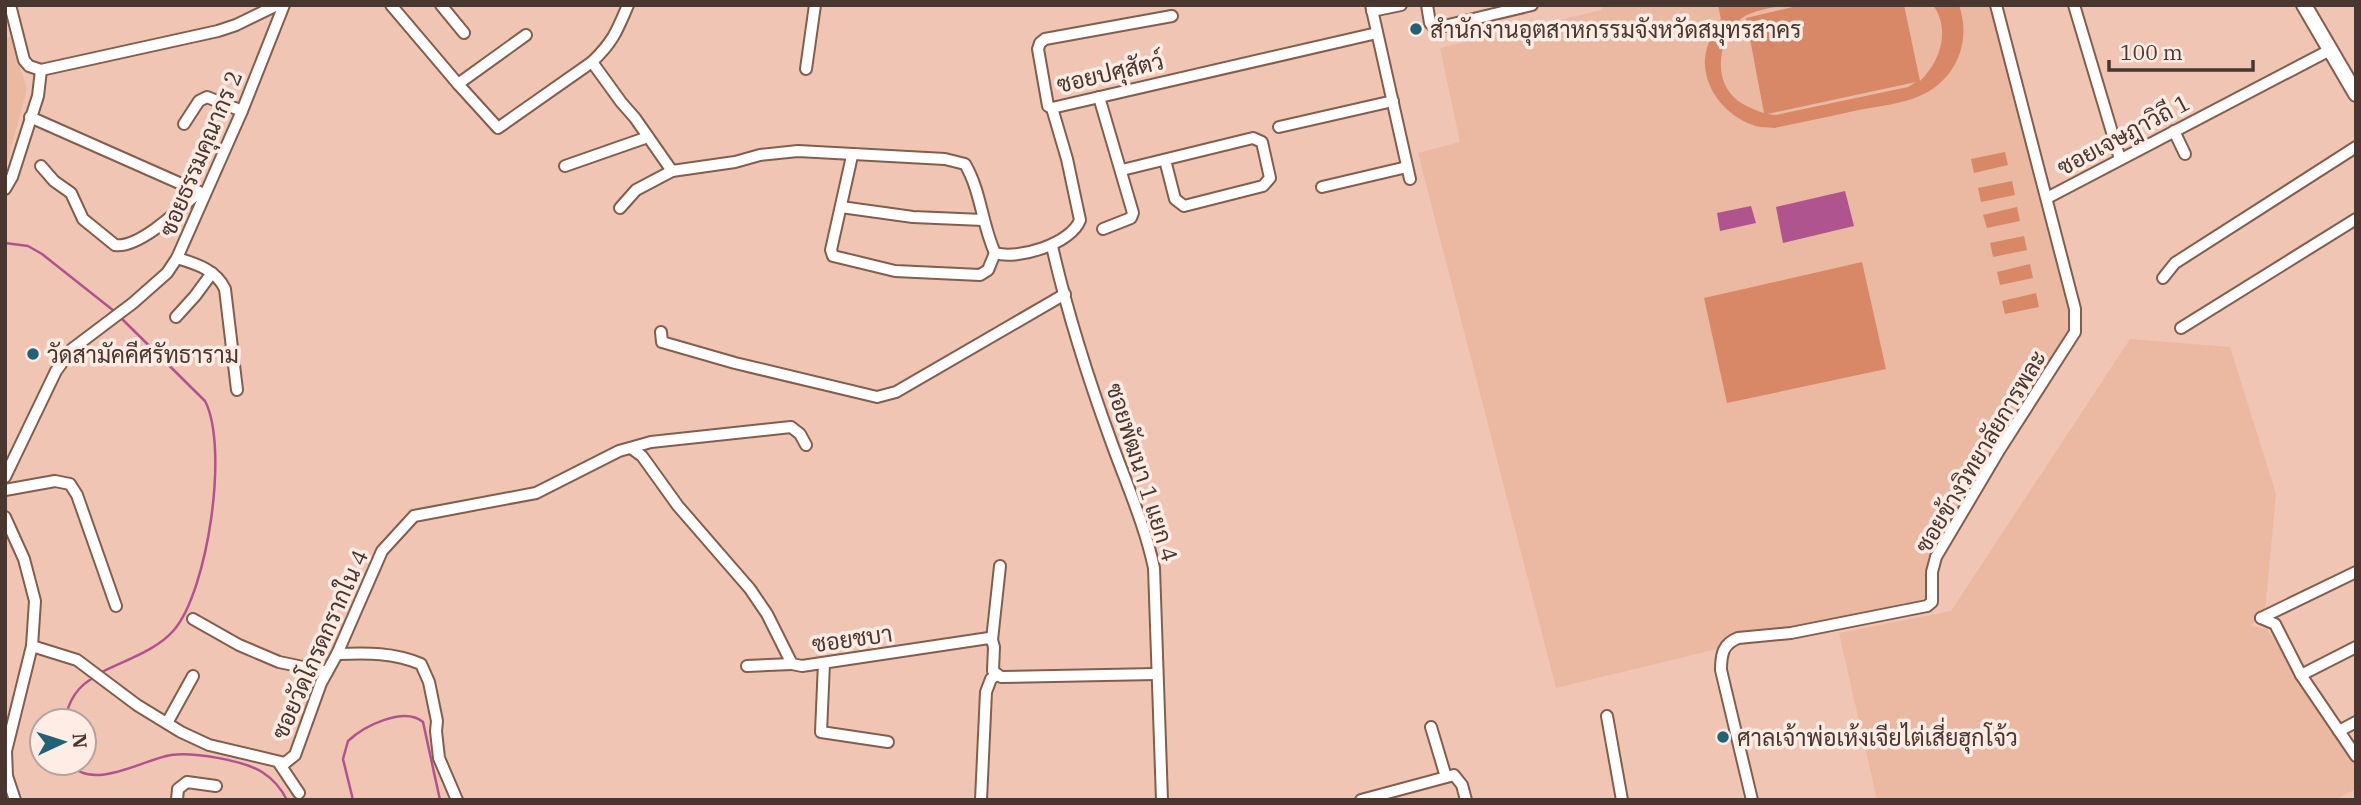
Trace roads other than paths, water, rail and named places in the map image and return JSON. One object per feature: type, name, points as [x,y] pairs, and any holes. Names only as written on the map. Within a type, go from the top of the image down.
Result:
[{"type":"street","points":[[10,5],[24,60],[29,66],[41,70],[218,31],[276,5]]},
{"type":"street","name":"ซอยธรรมคุณากร 2","points":[[5,477],[56,371],[72,349],[133,303],[166,273],[177,258],[202,193],[242,111],[284,5]]},
{"type":"street","points":[[391,5],[498,128],[592,62],[611,44],[628,5]]},
{"type":"street","points":[[441,5],[464,33]]},
{"type":"street","points":[[806,69],[815,5]]},
{"type":"street","points":[[1401,5],[1371,8],[1410,179]]},
{"type":"street","points":[[1427,5],[1430,23],[1434,27],[1532,5]]},
{"type":"street","name":"ซอยข้างวิทยาลัยการพละ","points":[[1752,800],[1721,670],[1724,648],[1730,641],[1738,638],[1791,633],[1927,606],[1931,602],[1932,572],[1937,557],[2000,449],[2075,332],[2075,309],[1997,5]]},
{"type":"street","points":[[2074,5],[2120,159]]},
{"type":"street","points":[[2304,5],[2356,94]]},
{"type":"street","name":"ซอยปศุสัตว์","points":[[1172,16],[1045,39],[1038,49],[1045,102],[1052,108],[1377,33]]},
{"type":"street","points":[[457,84],[526,35]]},
{"type":"street","name":"ซอยเจษฎาวิถี 1","points":[[2047,198],[2330,50]]},
{"type":"street","points":[[592,62],[672,171]]},
{"type":"street","points":[[5,189],[12,177],[38,96],[41,70]]},
{"type":"street","points":[[184,124],[199,101],[207,97],[242,111]]},
{"type":"street","points":[[1099,97],[1133,213],[1131,218],[1103,229]]},
{"type":"street","points":[[1279,127],[1393,101]]},
{"type":"street","points":[[995,253],[1003,256],[1052,246],[1077,228],[1080,220],[1067,159],[1052,108]]},
{"type":"street","points":[[30,117],[202,193],[144,236],[121,246],[115,245],[83,219],[71,193],[54,181],[41,166]]},
{"type":"street","points":[[2174,131],[2185,154]]},
{"type":"street","points":[[565,166],[648,137]]},
{"type":"street","points":[[1122,170],[1253,138],[1262,142],[1270,178],[1264,186],[1184,206],[1175,199],[1165,160]]},
{"type":"street","points":[[2163,278],[2175,263],[2356,147]]},
{"type":"street","points":[[620,208],[636,190],[672,171],[735,162],[760,155],[798,151],[946,159],[965,164],[971,174],[995,253],[988,270],[980,275],[895,271],[833,256],[831,250],[852,156]]},
{"type":"street","points":[[1322,187],[1407,167]]},
{"type":"street","points":[[841,207],[913,216],[983,220]]},
{"type":"street","points":[[2181,328],[2356,219]]},
{"type":"street","name":"ซอยพัฒนา 1 แยก 4","points":[[1052,246],[1106,427],[1151,555],[1155,583],[1162,800]]},
{"type":"street","points":[[177,258],[198,264],[212,273],[225,289],[237,390]]},
{"type":"street","points":[[176,317],[212,273]]},
{"type":"street","points":[[661,332],[662,342],[735,363],[877,397],[895,392],[1065,294]]},
{"type":"street","name":"ซอยวัดโกรดกรากใน 4","points":[[32,646],[77,660],[137,705],[181,732],[209,745],[285,763],[295,755],[327,672],[382,551],[414,516],[536,493],[632,447],[651,442],[791,427],[800,434],[806,445]]},
{"type":"street","name":"ซอยชบา","points":[[632,447],[642,456],[678,506],[750,589],[767,614],[792,664],[802,666],[983,638],[992,640]]},
{"type":"street","points":[[5,490],[55,481],[70,484],[77,495],[116,606]]},
{"type":"street","points":[[5,517],[24,559],[32,586],[35,614],[32,646],[9,725],[6,751],[9,784],[15,800]]},
{"type":"street","points":[[1000,566],[992,640],[993,671],[996,675],[1156,674]]},
{"type":"street","points":[[2356,572],[2261,618],[2274,624],[2301,675],[2356,756]]},
{"type":"street","points":[[193,619],[239,645],[279,662],[327,672]]},
{"type":"street","points":[[2301,675],[2356,647]]},
{"type":"street","points":[[337,654],[386,654],[421,664],[429,682],[437,721],[439,758],[457,800]]},
{"type":"street","points":[[824,663],[821,732],[888,742]]},
{"type":"street","points":[[747,666],[792,664]]},
{"type":"street","points":[[981,800],[986,692],[991,679],[996,675]]},
{"type":"street","points":[[167,723],[193,676]]},
{"type":"street","points":[[1607,716],[1622,800]]},
{"type":"street","points":[[2339,731],[2356,722]]},
{"type":"street","points":[[1431,727],[1446,777]]},
{"type":"street","points":[[279,763],[299,793]]},
{"type":"street","points":[[1361,800],[1454,775],[1466,800]]},
{"type":"street","points":[[177,800],[178,789],[187,782],[216,786]]},
{"type":"waterway","points":[[5,243],[28,246],[42,254],[114,311]]},
{"type":"waterway","points":[[100,673],[158,644],[174,630],[186,611],[197,584],[205,552],[215,483],[212,422],[205,401],[119,316]]},
{"type":"waterway","points":[[68,707],[74,695],[95,677]]},
{"type":"waterway","points":[[353,800],[343,759],[348,741],[374,724],[406,716],[423,722],[440,800]]},
{"type":"waterway","points":[[98,775],[118,772],[171,755],[218,758],[262,772],[276,784],[287,800]]},
{"type":"place","name":"สำนักงานอุตสาหกรรมจังหวัดสมุทรสาคร","points":[[1416,29]]},
{"type":"place","name":"วัดสามัคคีศรัทธาราม","points":[[33,354]]},
{"type":"place","name":"ศาลเจ้าพ่อเห้งเจียไต่เสี่ยฮุกโจ้ว","points":[[1723,737]]}]
